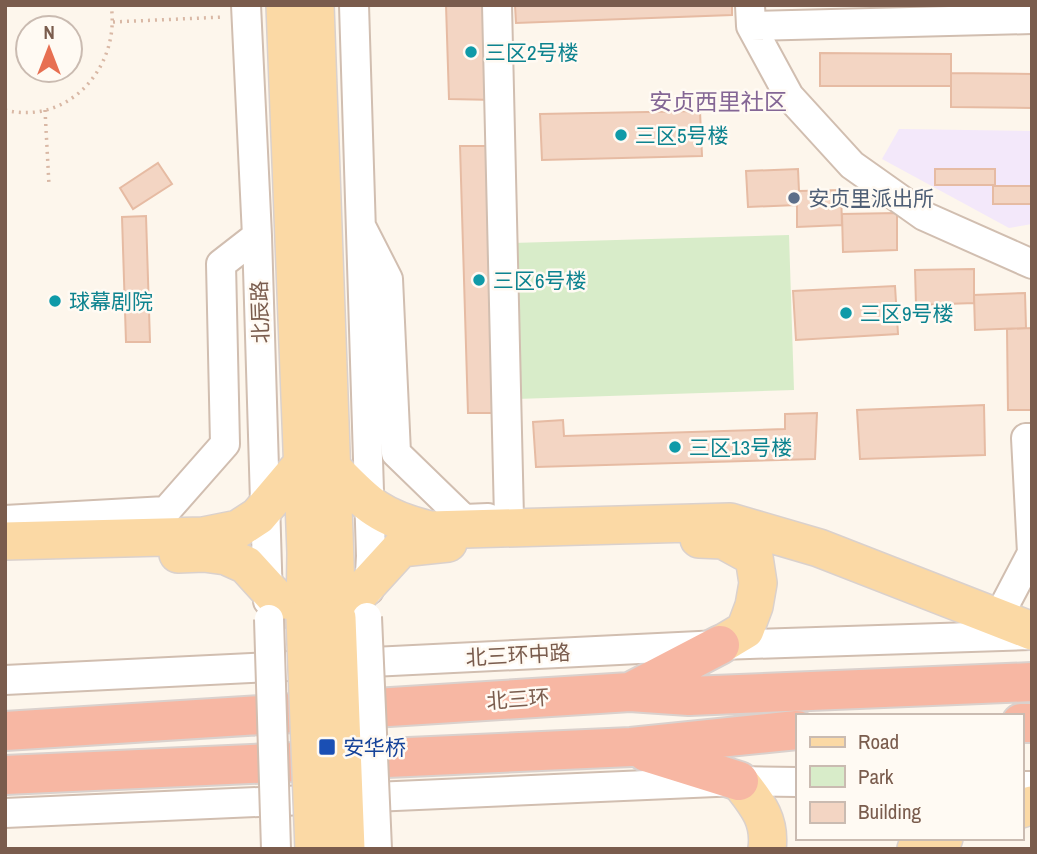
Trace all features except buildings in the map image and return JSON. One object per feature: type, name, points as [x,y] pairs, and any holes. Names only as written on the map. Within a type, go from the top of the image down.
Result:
[{"type":"highway","points":[[630,692],[720,645]]},
{"type":"highway","name":"北三环","points":[[5,731],[630,692],[689,696],[1032,682]]},
{"type":"highway","points":[[5,775],[631,747],[796,730]]},
{"type":"highway","points":[[631,747],[738,781]]},
{"type":"main road","name":"北辰路","points":[[285,5],[317,465]]},
{"type":"main road","name":"北辰路","points":[[315,5],[317,465],[306,553],[336,618]]},
{"type":"main road","points":[[5,541],[203,536],[238,529],[258,516],[317,465],[369,506],[402,524],[430,530],[730,522],[819,548],[1013,630]]},
{"type":"main road","points":[[314,849],[336,618],[401,548],[443,543],[723,540],[754,557],[758,583],[754,606],[745,630],[720,645]]},
{"type":"main road","points":[[5,562],[204,553],[226,556],[246,565],[269,604],[277,599],[336,618]]},
{"type":"main road","points":[[336,618],[346,849]]},
{"type":"main road","points":[[738,781],[763,813],[767,849]]},
{"type":"main road","points":[[916,849],[939,840]]},
{"type":"street","points":[[354,5],[369,581]]},
{"type":"street","points":[[497,5],[509,518]]},
{"type":"street","name":"北辰路","points":[[247,11],[269,604]]},
{"type":"street","points":[[1032,19],[751,16],[789,96],[852,165],[925,216],[1032,264]]},
{"type":"street","points":[[361,226],[388,279],[396,453],[464,519],[715,510],[776,516],[819,548]]},
{"type":"street","points":[[5,520],[166,510],[225,444],[221,264],[257,236]]},
{"type":"street","points":[[1013,630],[1032,553],[1026,438],[1032,438]]},
{"type":"street","points":[[269,604],[276,849]]},
{"type":"street","points":[[336,618],[377,849]]},
{"type":"street","name":"北三环中路","points":[[5,680],[1013,630]]},
{"type":"street","points":[[5,813],[738,781],[796,782]]},
{"type":"path","points":[[5,110],[15,113],[45,110],[73,98],[95,78],[109,51],[113,22],[111,5]]},
{"type":"path","points":[[113,22],[247,11]]},
{"type":"path","points":[[45,110],[49,184]]},
{"type":"shaded area","points":[[899,129],[1032,131],[1032,224],[1009,228],[882,159]]},
{"type":"green space","points":[[789,235],[794,390],[516,399],[512,243]]},
{"type":"place","name":"三区2号楼","points":[[471,52]]},
{"type":"place","name":"三区5号楼","points":[[621,135]]},
{"type":"place","name":"安贞里派出所","points":[[794,198]]},
{"type":"place","name":"三区6号楼","points":[[479,280]]},
{"type":"place","name":"球幕剧院","points":[[55,301]]},
{"type":"place","name":"三区9号楼","points":[[846,313]]},
{"type":"place","name":"三区13号楼","points":[[675,447]]},
{"type":"place","name":"安华桥","points":[[327,747]]},
{"type":"district","name":"安贞西里社区","points":[[718,101]]}]
